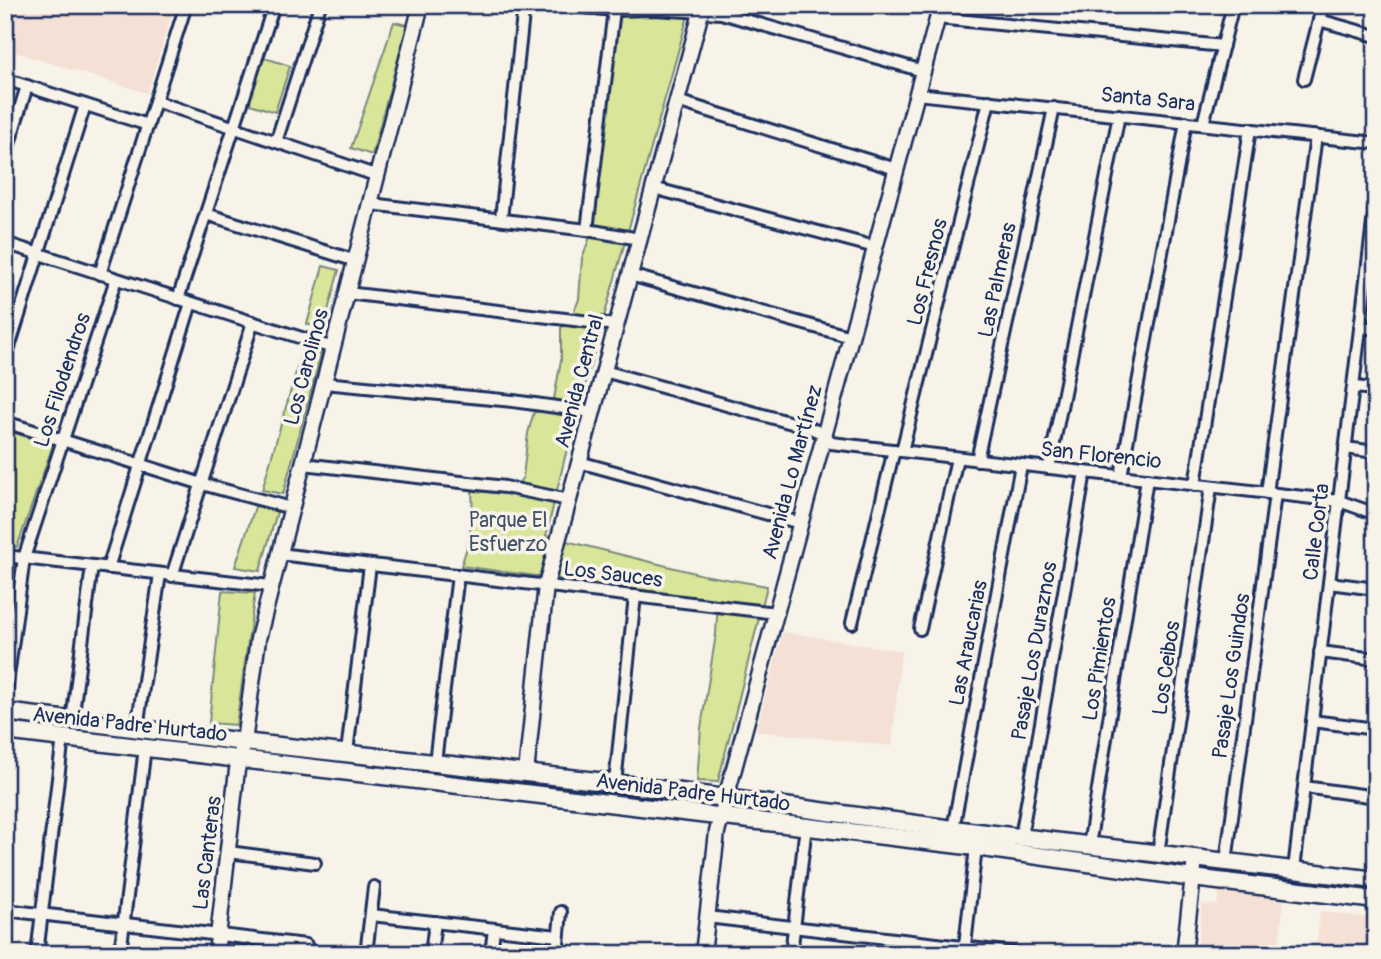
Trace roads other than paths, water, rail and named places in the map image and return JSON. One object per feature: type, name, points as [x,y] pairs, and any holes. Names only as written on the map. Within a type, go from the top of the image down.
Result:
[{"type":"main road","name":"Los Carolinos","points":[[242,750],[258,639],[421,5]]},
{"type":"main road","name":"Avenida Central","points":[[526,772],[546,585],[702,8]]},
{"type":"main road","name":"Avenida Lo Martínez","points":[[703,954],[721,816],[939,12]]},
{"type":"main road","name":"Avenida Padre Hurtado","points":[[5,712],[138,728],[242,750],[509,791],[976,847],[1193,878],[1376,900]]},
{"type":"main road","name":"Avenida Padre Hurtado","points":[[5,731],[145,747],[348,752],[615,783],[953,829],[1376,880]]},
{"type":"main road","name":"Las Canteras","points":[[216,954],[242,750]]},
{"type":"main road","points":[[509,791],[520,782],[526,772]]},
{"type":"main road","points":[[1184,954],[1195,859]]},
{"type":"street","points":[[100,274],[186,5]]},
{"type":"street","points":[[178,299],[274,5]]},
{"type":"street","points":[[276,142],[320,5]]},
{"type":"street","points":[[501,219],[524,5]]},
{"type":"street","points":[[561,5],[614,10],[702,8],[923,71]]},
{"type":"street","points":[[1203,124],[1233,5]]},
{"type":"street","points":[[1304,79],[1323,5]]},
{"type":"street","points":[[587,230],[614,10]]},
{"type":"street","points":[[939,12],[1223,46]]},
{"type":"street","points":[[1319,20],[1376,36]]},
{"type":"street","points":[[5,79],[148,125]]},
{"type":"street","points":[[5,158],[27,86]]},
{"type":"street","name":"Santa Sara","points":[[917,94],[1376,143]]},
{"type":"street","points":[[677,101],[896,169]]},
{"type":"street","name":"Los Fresnos","points":[[852,624],[989,101]]},
{"type":"street","points":[[155,102],[378,176]]},
{"type":"street","points":[[5,360],[85,105]]},
{"type":"street","name":"Las Palmeras","points":[[976,460],[1054,108]]},
{"type":"street","points":[[1049,468],[1119,115]]},
{"type":"street","points":[[1121,476],[1186,122]]},
{"type":"street","points":[[1195,485],[1250,129]]},
{"type":"street","name":"Pasaje Los Guindos","points":[[1226,862],[1316,136]]},
{"type":"street","points":[[653,188],[875,247]]},
{"type":"street","points":[[371,204],[640,239]]},
{"type":"street","name":"Calle Corta","points":[[1294,869],[1360,327],[1371,268],[1375,204]]},
{"type":"street","points":[[206,214],[356,261]]},
{"type":"street","points":[[5,243],[333,348]]},
{"type":"street","points":[[630,275],[851,337]]},
{"type":"street","name":"Los Filodendros","points":[[5,699],[24,558],[116,279]]},
{"type":"street","points":[[347,293],[616,325]]},
{"type":"street","points":[[108,568],[191,303]]},
{"type":"street","points":[[172,576],[253,322]]},
{"type":"street","points":[[1360,327],[1376,329]]},
{"type":"street","name":"San Florencio","points":[[604,371],[810,428],[824,434],[831,443],[1339,501],[1376,514]]},
{"type":"street","points":[[324,383],[513,401],[593,412]]},
{"type":"street","points":[[1353,387],[1376,389]]},
{"type":"street","points":[[5,422],[202,484],[291,508]]},
{"type":"street","points":[[1345,448],[1376,452]]},
{"type":"street","points":[[920,629],[957,458]]},
{"type":"street","points":[[579,462],[800,523]]},
{"type":"street","points":[[303,464],[505,487],[569,500]]},
{"type":"street","name":"Las Araucarias","points":[[953,829],[1021,465]]},
{"type":"street","name":"Pasaje Los Duraznos","points":[[1021,837],[1085,472]]},
{"type":"street","name":"Los Pimientos","points":[[1089,846],[1147,479]]},
{"type":"street","name":"Los Ceibos","points":[[1158,854],[1211,486]]},
{"type":"street","name":"Los Sauces","points":[[279,554],[776,613]]},
{"type":"street","points":[[5,556],[271,586]]},
{"type":"street","points":[[348,752],[370,565]]},
{"type":"street","points":[[72,721],[92,566]]},
{"type":"street","points":[[138,728],[160,574]]},
{"type":"street","points":[[435,762],[458,575]]},
{"type":"street","points":[[1329,583],[1376,589]]},
{"type":"street","points":[[615,783],[635,596]]},
{"type":"street","points":[[1320,652],[1376,659]]},
{"type":"street","points":[[1312,721],[1376,729]]},
{"type":"street","points":[[37,954],[63,737]]},
{"type":"street","points":[[120,954],[145,747]]},
{"type":"street","points":[[1304,788],[1376,797]]},
{"type":"street","points":[[791,954],[806,827]]},
{"type":"street","points":[[964,951],[976,847]]},
{"type":"street","points":[[228,852],[315,863]]},
{"type":"street","points":[[366,954],[374,887]]},
{"type":"street","points":[[5,909],[306,945]]},
{"type":"street","points":[[556,954],[561,912]]},
{"type":"street","points":[[371,915],[558,936]]},
{"type":"street","points":[[707,917],[964,951],[1022,954]]},
{"type":"street","points":[[431,954],[435,922]]},
{"type":"street","points":[[491,954],[494,929]]},
{"type":"park label","name":"Parque El Esfuerzo","points":[[508,532]]}]
